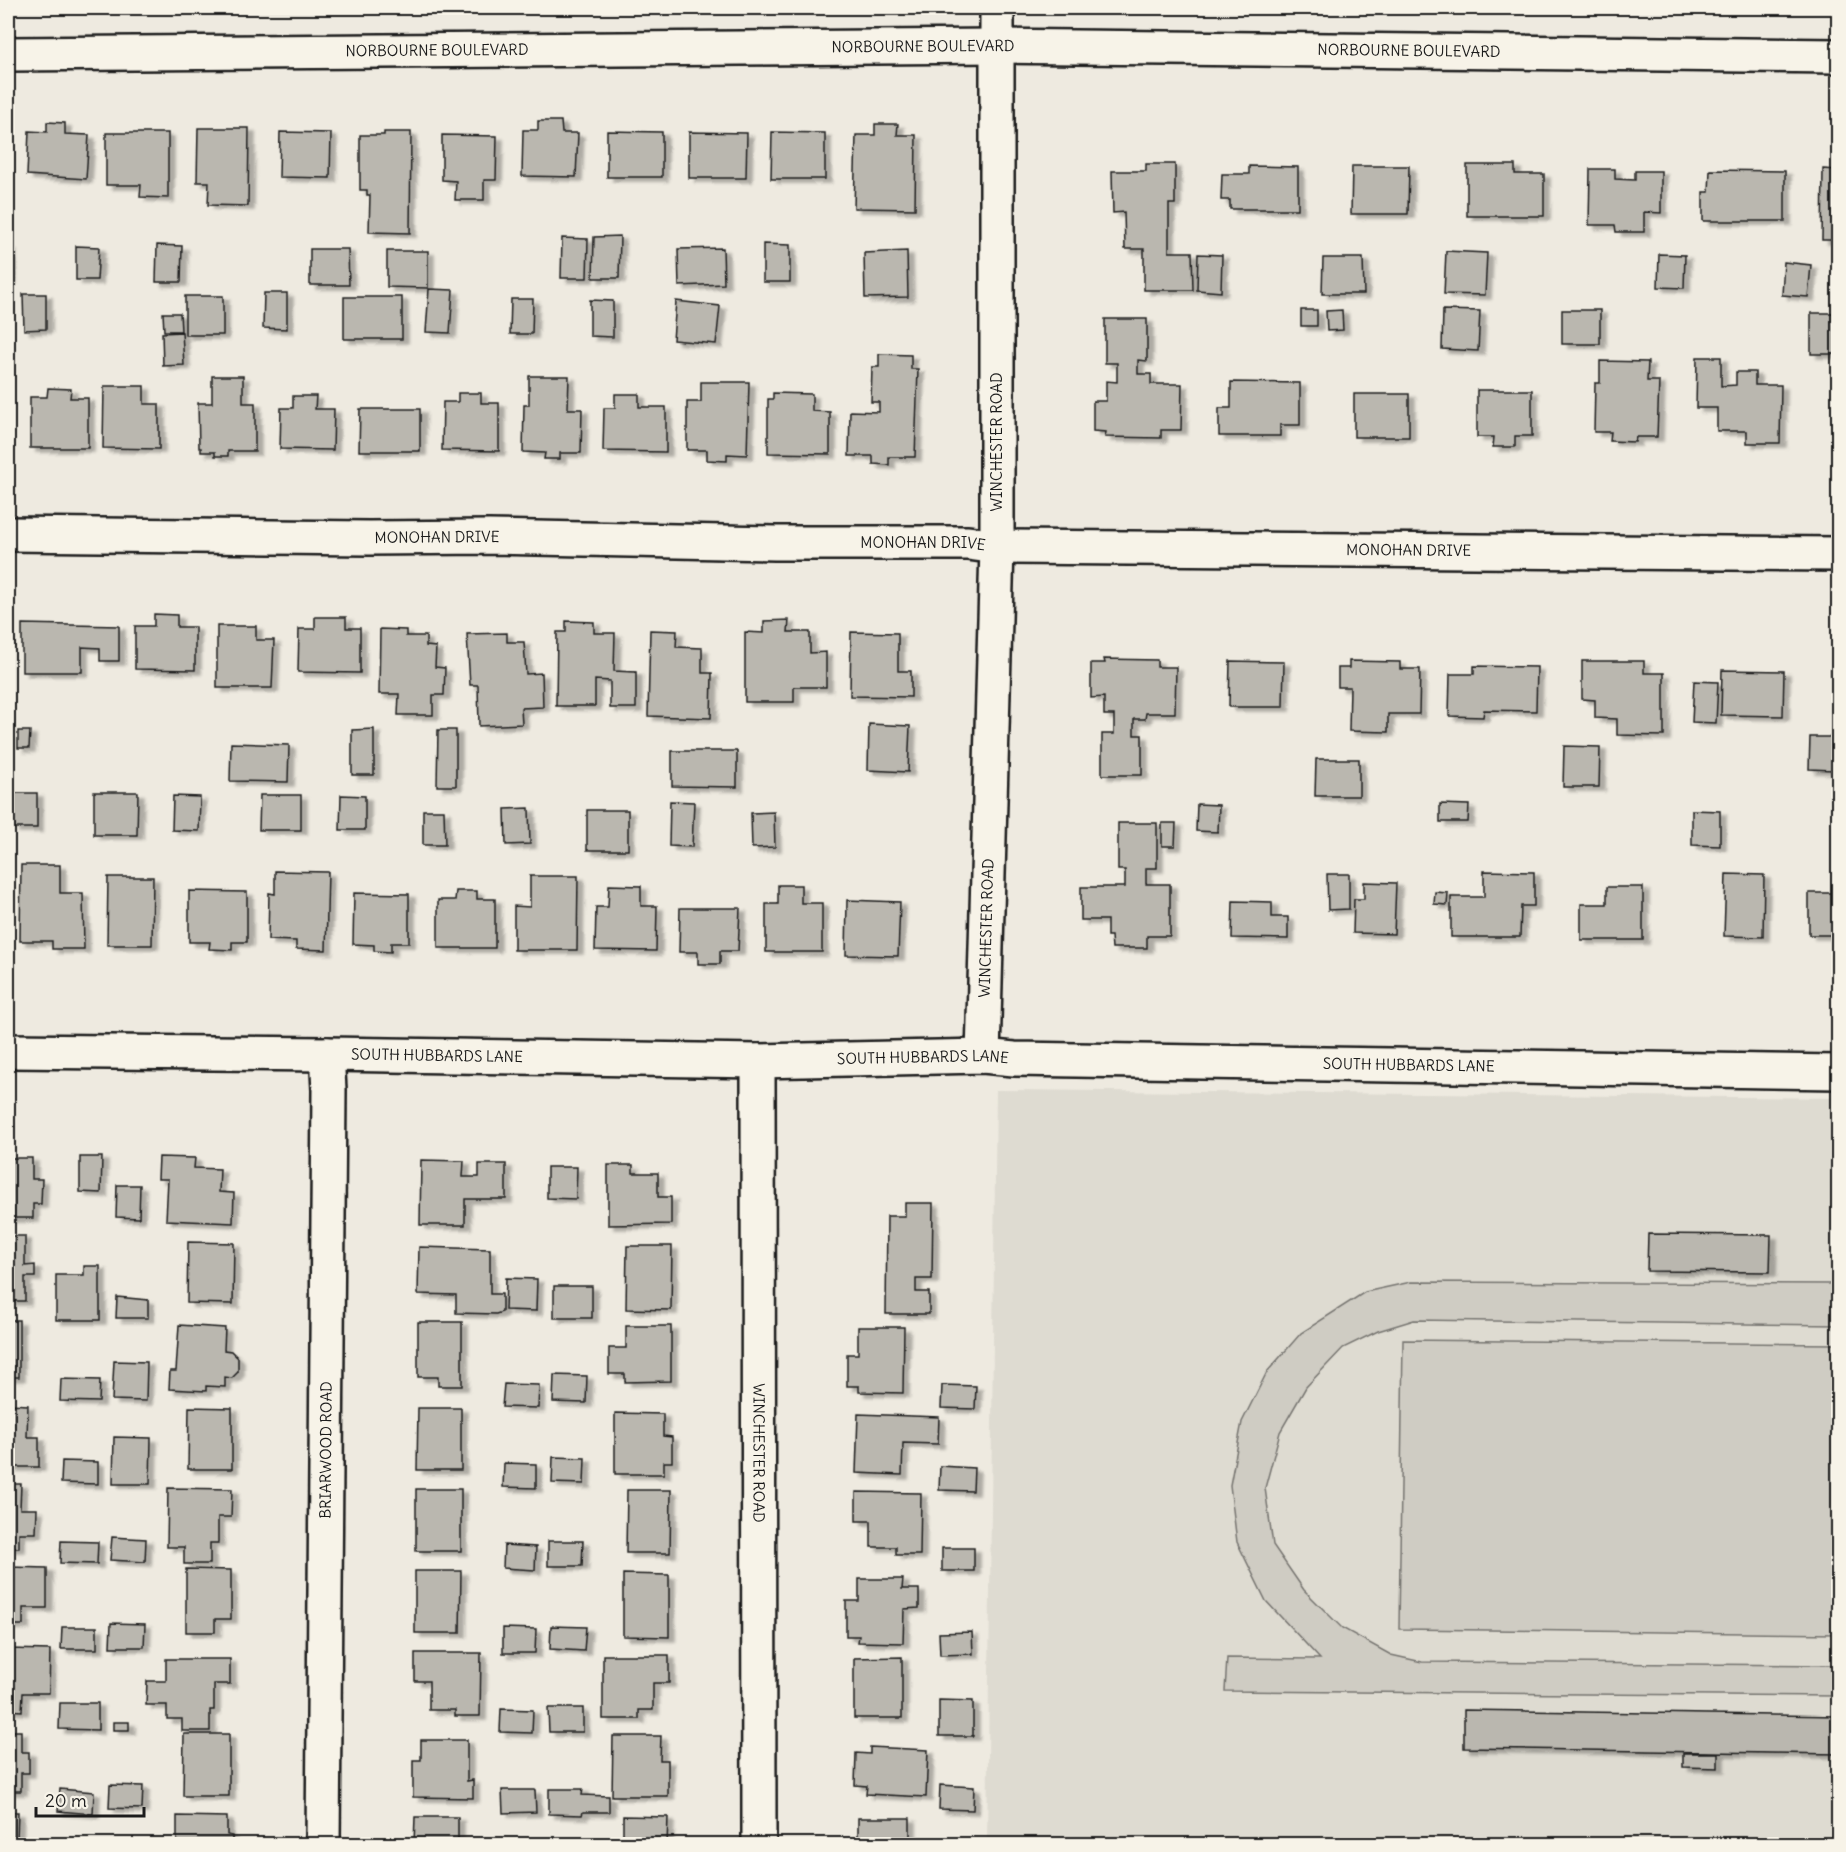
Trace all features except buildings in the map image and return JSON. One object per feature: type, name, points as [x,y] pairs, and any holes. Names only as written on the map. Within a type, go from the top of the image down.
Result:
[{"type":"street","name":"WINCHESTER ROAD","points":[[983,1056],[997,547],[997,8]]},
{"type":"street","name":"NORBOURNE BOULEVARD","points":[[8,54],[997,46],[1839,56]]},
{"type":"street","name":"MONOHAN DRIVE","points":[[8,534],[489,537],[775,543],[968,543],[997,547],[1839,554]]},
{"type":"street","name":"SOUTH HUBBARDS LANE","points":[[8,1051],[758,1061],[983,1056],[1014,1059],[1839,1072]]},
{"type":"street","name":"BRIARWOOD ROAD","points":[[323,1845],[329,1102],[327,1054]]},
{"type":"street","name":"WINCHESTER ROAD","points":[[758,1061],[759,1845]]},
{"type":"shaded area","points":[[996,1090],[1838,1098],[1838,1844],[987,1844]]},
{"type":"shaded area","points":[[1411,1282],[1838,1284],[1838,1325],[1414,1320],[1378,1331],[1343,1348],[1306,1387],[1280,1432],[1265,1488],[1273,1545],[1304,1590],[1342,1628],[1391,1655],[1422,1662],[1838,1665],[1838,1696],[1225,1691],[1227,1658],[1320,1659],[1266,1601],[1237,1542],[1230,1485],[1242,1422],[1267,1372],[1301,1333],[1365,1292]]},
{"type":"shaded area","points":[[1403,1340],[1838,1344],[1838,1634],[1399,1629]]}]
